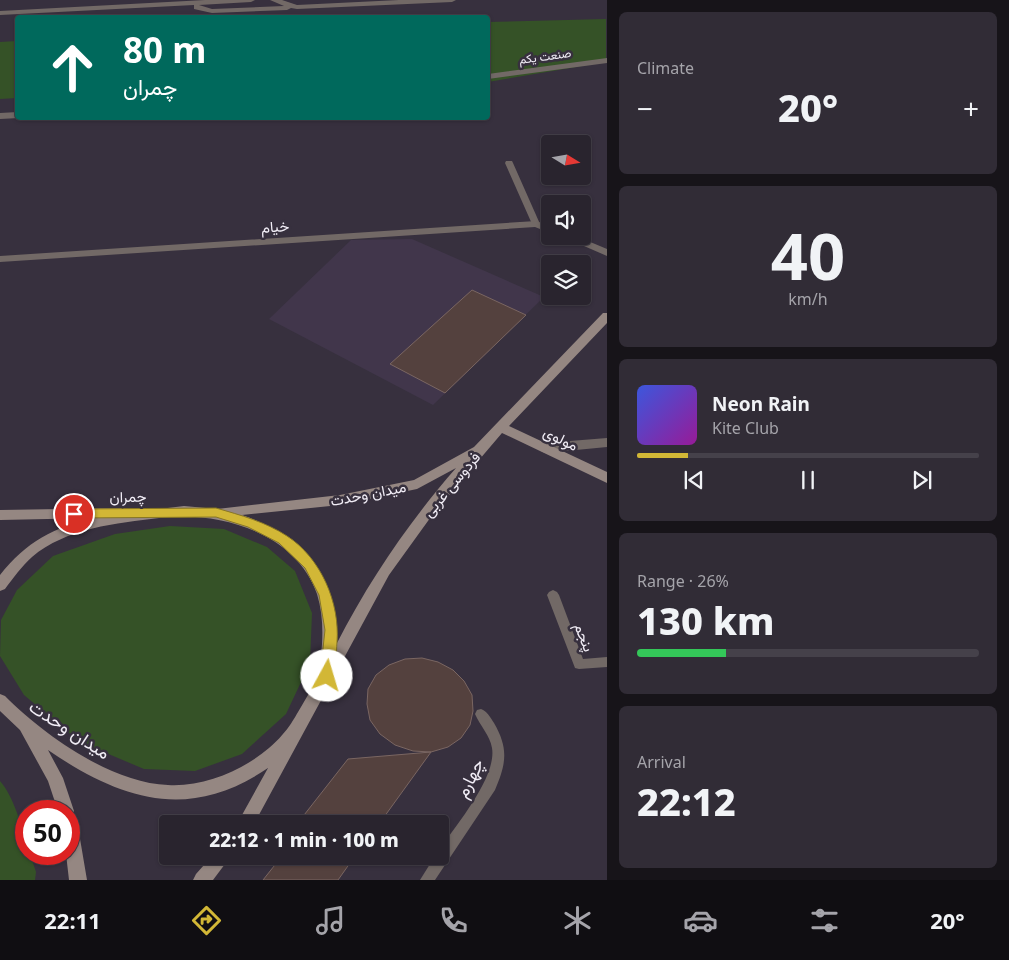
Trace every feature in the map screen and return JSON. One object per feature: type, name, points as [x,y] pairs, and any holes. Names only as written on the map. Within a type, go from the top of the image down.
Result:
[{"type":"main road","name":"فردوسی غربی","points":[[327,676],[355,621],[405,540],[481,448],[606,316]]},
{"type":"main road","name":"مولوی","points":[[501,427],[606,478]]},
{"type":"main road","name":"میدان وحدت","points":[[0,585],[30,551],[51,539],[96,523],[166,512],[216,512],[340,500],[417,484],[481,448]]},
{"type":"main road","name":"چمران","points":[[0,515],[166,512]]},
{"type":"main road","name":"میدان وحدت","points":[[0,701],[25,725],[79,762],[140,788],[167,793],[196,791],[222,784],[259,765],[296,732],[327,676],[331,630],[325,595],[310,564],[284,540],[253,524],[216,512]]},
{"type":"main road","points":[[25,725],[55,778],[62,800]]},
{"type":"main road","points":[[251,815],[296,732]]},
{"type":"main road","points":[[76,865],[78,880]]},
{"type":"main road","points":[[202,880],[214,865]]},
{"type":"street","points":[[0,13],[251,0]]},
{"type":"street","points":[[274,0],[297,7]]},
{"type":"street","points":[[186,3],[212,11],[452,0]]},
{"type":"street","name":"صنعت یکم","points":[[490,76],[606,60]]},
{"type":"street","points":[[0,116],[15,115]]},
{"type":"street","name":"خیام","points":[[0,259],[536,224],[541,226]]},
{"type":"street","points":[[587,245],[606,253]]},
{"type":"street","points":[[545,448],[606,442]]},
{"type":"lane","points":[[508,162],[536,224]]},
{"type":"lane","name":"پنجم","points":[[553,595],[579,664],[606,662]]},
{"type":"lane","name":"چهارم","points":[[427,880],[490,786],[498,770],[500,754],[498,742],[494,731],[482,714]]},
{"type":"shaded area","points":[[412,239],[541,296],[541,300],[433,405],[269,319],[351,240]]},
{"type":"green space","points":[[606,19],[606,62],[490,82],[490,22]]},
{"type":"green space","points":[[15,41],[15,98],[0,99],[0,42]]},
{"type":"green space","points":[[170,526],[224,529],[267,547],[295,571],[312,613],[310,663],[286,714],[242,754],[195,771],[144,769],[80,742],[24,695],[0,656],[1,620],[17,590],[53,556],[115,534]]},
{"type":"green space","points":[[0,781],[15,808],[15,865],[34,865],[36,872],[35,880],[0,880]]},
{"type":"building","points":[[472,290],[526,315],[445,393],[390,364]]},
{"type":"building","points":[[422,658],[438,662],[453,670],[464,681],[472,695],[473,711],[470,725],[461,738],[448,747],[431,752],[413,751],[395,745],[380,734],[370,720],[367,704],[368,689],[376,675],[389,665],[405,659]]},
{"type":"building","points":[[431,752],[386,815],[304,815],[348,759]]},
{"type":"building","points":[[275,865],[349,865],[338,880],[263,880]]},
{"type":"route","points":[[74,514],[216,512],[253,524],[284,540],[310,564],[325,595],[331,630],[327,676]]}]
